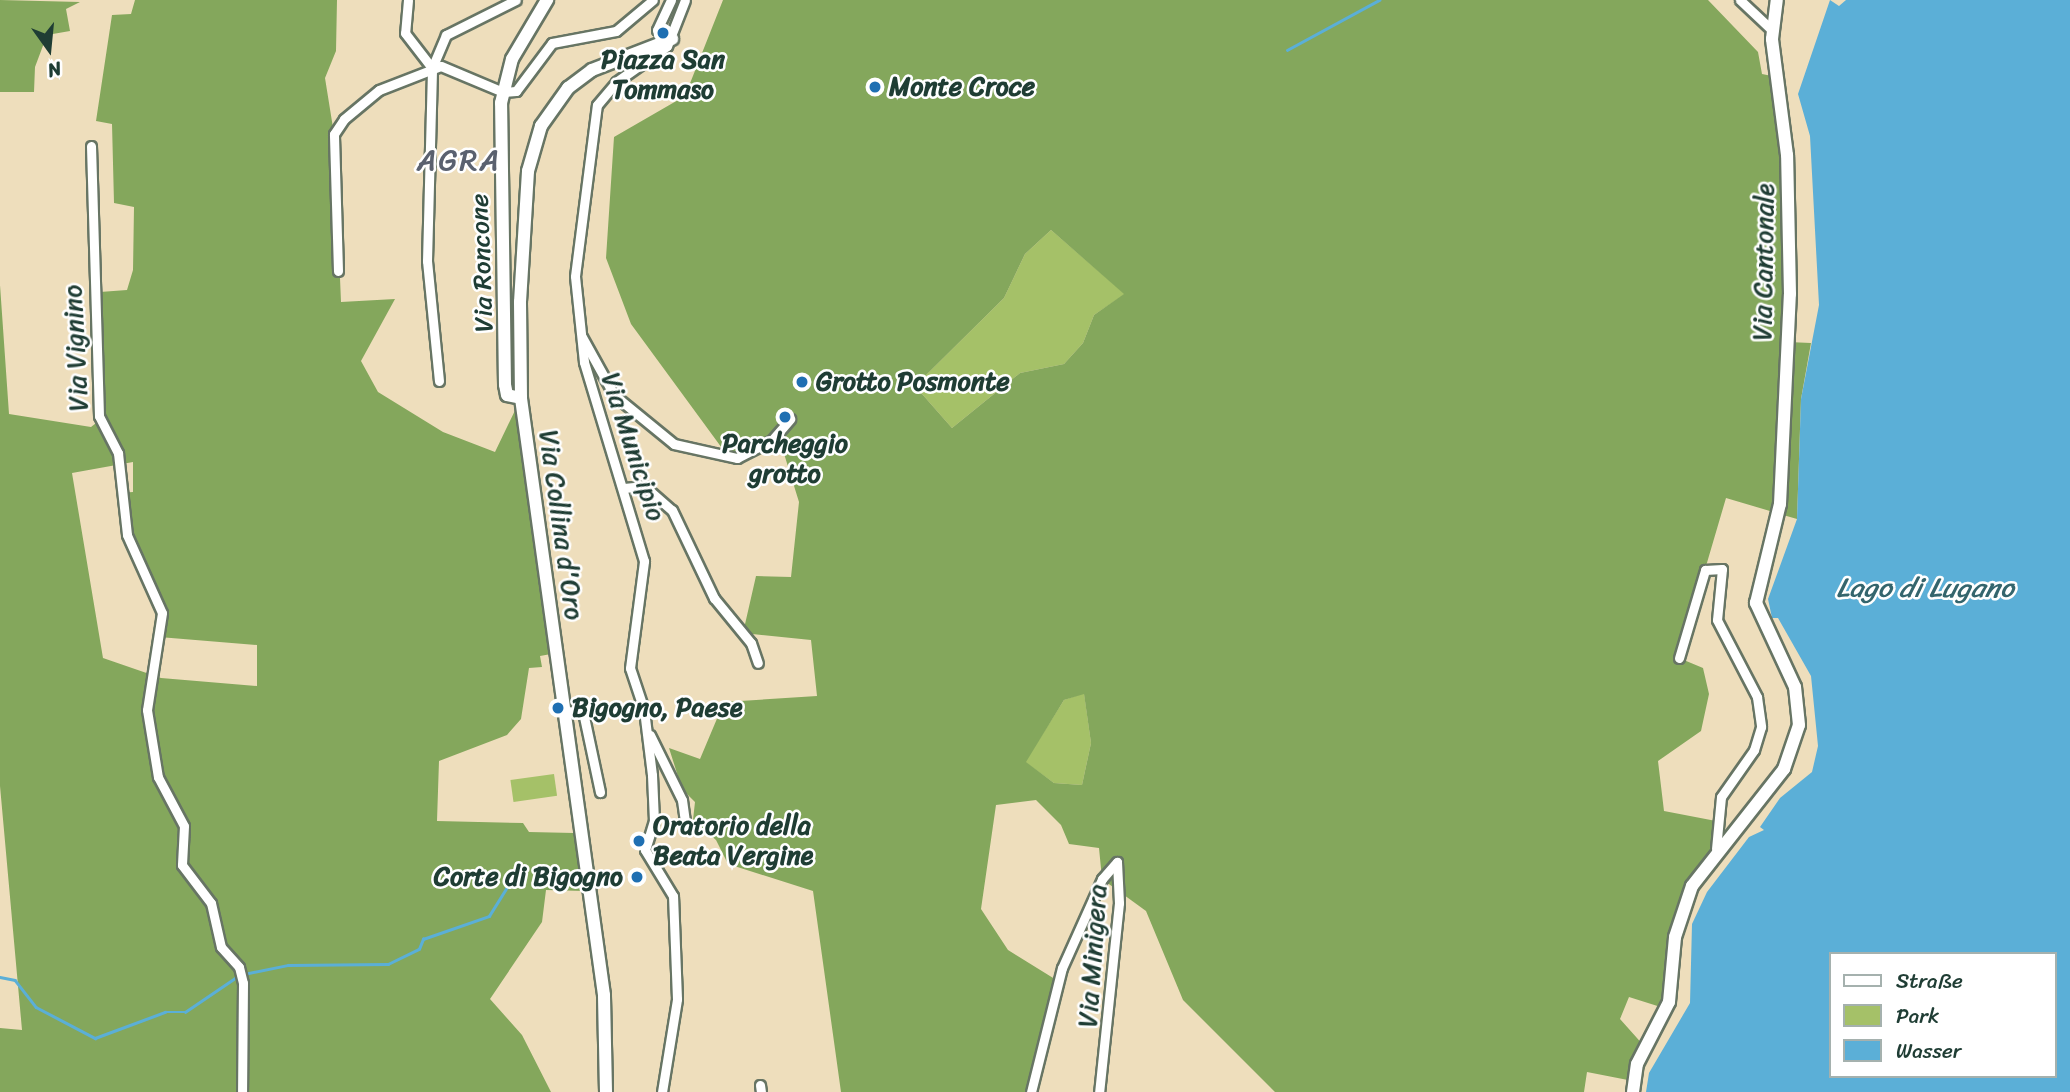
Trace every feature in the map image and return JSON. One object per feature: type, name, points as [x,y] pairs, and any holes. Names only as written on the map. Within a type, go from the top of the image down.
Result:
[{"type":"street","points":[[408,0],[405,33],[432,68]]},
{"type":"street","points":[[439,381],[426,261],[432,68],[446,35],[516,0]]},
{"type":"street","name":"Via Roncone","points":[[521,398],[507,395],[505,385],[503,92],[512,59],[547,0]]},
{"type":"street","points":[[338,271],[334,134],[379,90],[432,68],[452,67],[503,92],[522,87],[552,43],[616,31],[653,0]]},
{"type":"street","points":[[671,0],[657,30],[672,39],[685,0]]},
{"type":"street","points":[[1740,0],[1773,31]]},
{"type":"street","name":"Via Cantonale","points":[[1633,1092],[1640,1057],[1670,1002],[1675,937],[1688,895],[1716,849],[1778,777],[1797,734],[1795,687],[1756,603],[1776,526],[1790,294],[1789,184],[1773,31],[1777,0]]},
{"type":"street","name":"Via Municipio","points":[[662,1092],[677,999],[672,891],[645,850],[654,815],[649,734],[630,668],[644,561],[578,329],[575,276],[597,105],[672,39]]},
{"type":"street","name":"Via Collina d'Oro","points":[[606,1092],[605,1003],[521,398],[528,171],[541,126],[568,88],[592,70],[672,39]]},
{"type":"street","name":"Via Vignino","points":[[91,146],[95,390],[104,431],[118,453],[127,535],[162,613],[147,710],[158,777],[184,826],[186,873],[211,903],[221,947],[240,971],[243,984],[242,1092]]},
{"type":"street","points":[[578,329],[614,395],[674,444],[737,458],[772,440],[789,419]]},
{"type":"street","points":[[624,488],[644,486],[672,510],[714,598],[751,643],[758,663]]},
{"type":"street","points":[[1679,658],[1705,570],[1722,569],[1717,620],[1757,697],[1761,727],[1754,750],[1721,797],[1716,849]]},
{"type":"street","points":[[564,711],[583,712],[600,792]]},
{"type":"street","points":[[649,734],[682,800],[685,821]]},
{"type":"street","name":"Via Minigera","points":[[1031,1092],[1062,968],[1102,879],[1117,862],[1119,903],[1099,1092]]},
{"type":"green space","points":[[0,0],[80,2],[66,9],[70,31],[47,35],[35,67],[34,92],[0,92]]},
{"type":"green space","points":[[135,0],[337,0],[336,51],[325,78],[334,134],[341,302],[395,299],[361,361],[378,392],[443,432],[495,452],[521,398],[551,654],[540,656],[542,667],[529,668],[521,719],[507,735],[439,761],[437,821],[523,823],[529,832],[574,833],[585,891],[546,890],[542,922],[490,999],[522,1035],[551,1092],[0,1092],[0,1028],[22,1030],[0,786],[0,285],[9,414],[91,427],[105,416],[100,292],[127,290],[133,270],[134,207],[114,203],[112,124],[96,121],[112,15],[131,14]],"holes":[[[133,462],[133,492],[119,493],[127,535],[162,613],[159,637],[257,645],[257,686],[161,678],[103,658],[72,473]]]},
{"type":"green space","points":[[723,0],[1708,0],[1758,52],[1762,74],[1777,77],[1787,155],[1788,342],[1811,343],[1801,399],[1797,519],[1726,498],[1679,658],[1703,668],[1709,694],[1701,731],[1658,761],[1664,811],[1716,821],[1716,849],[1690,890],[1667,1009],[1629,997],[1620,1019],[1645,1047],[1633,1081],[1587,1072],[1584,1092],[1275,1092],[1183,1000],[1146,911],[1102,879],[1099,848],[1069,844],[1061,825],[1036,800],[996,805],[981,909],[1008,950],[1058,981],[1031,1092],[841,1092],[813,891],[728,864],[716,840],[693,820],[695,802],[682,789],[669,748],[700,759],[724,702],[817,696],[811,640],[743,633],[756,576],[791,577],[799,502],[781,444],[727,455],[631,324],[606,258],[614,137],[685,96]],"holes":[[[1051,230],[1124,294],[1094,315],[1083,343],[1064,364],[1020,373],[952,428],[915,386],[1004,298],[1025,254]],[[1084,694],[1091,743],[1082,785],[1054,783],[1026,762],[1064,700]]]},
{"type":"green space","points":[[1051,230],[1125,294],[1094,315],[1083,343],[1064,364],[1020,373],[952,428],[915,386],[1004,298],[1025,254]]},
{"type":"green space","points":[[1084,693],[1091,743],[1082,785],[1054,783],[1025,762],[1064,700]]},
{"type":"green space","points":[[554,774],[557,796],[513,802],[510,780]]},
{"type":"water","name":"Lago di Lugano","points":[[1830,0],[1839,6],[1846,0],[2070,0],[2070,1092],[1646,1092],[1649,1073],[1690,1003],[1692,924],[1707,892],[1749,837],[1764,830],[1760,827],[1780,798],[1812,772],[1818,746],[1811,676],[1778,618],[1772,618],[1768,599],[1797,519],[1801,399],[1819,305],[1810,136],[1798,94]]},
{"type":"waterway","points":[[1287,50],[1379,0]]},
{"type":"waterway","points":[[244,974],[288,965],[388,964],[419,949],[423,939],[489,916],[510,882]]},
{"type":"waterway","points":[[0,977],[15,980],[36,1007],[95,1038],[165,1012],[185,1012],[238,976]]},
{"type":"place","name":"Piazza San Tommaso","points":[[663,33]]},
{"type":"place","name":"Monte Croce","points":[[875,87]]},
{"type":"place","name":"Grotto Posmonte","points":[[802,382]]},
{"type":"place","name":"Parcheggio grotto","points":[[785,417]]},
{"type":"place","name":"Bigogno, Paese","points":[[558,708]]},
{"type":"place","name":"Oratorio della Beata Vergine","points":[[639,841]]},
{"type":"place","name":"Corte di Bigogno","points":[[637,877]]},
{"type":"district","name":"AGRA","points":[[459,160]]}]
